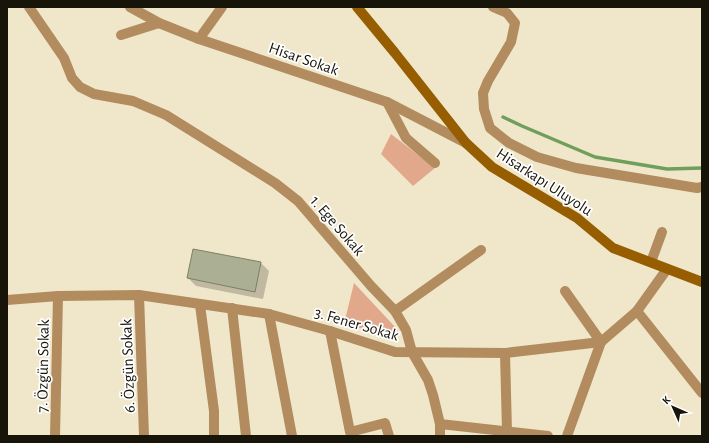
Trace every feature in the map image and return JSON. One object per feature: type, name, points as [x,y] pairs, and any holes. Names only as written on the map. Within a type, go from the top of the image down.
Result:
[{"type":"street","name":"1. Ege Sokak","points":[[29,7],[64,58],[72,78],[80,87],[94,94],[133,101],[159,112],[275,183],[298,201],[395,311],[406,330],[412,352],[428,380],[440,424],[440,436]]},
{"type":"street","name":"Hisar Sokak","points":[[130,7],[159,23],[199,39],[386,102],[466,143]]},
{"type":"street","points":[[199,39],[222,7]]},
{"type":"street","name":"Hisarkapı Uluyolu","points":[[357,7],[396,53],[466,143],[492,167],[577,218],[613,248],[702,282]]},
{"type":"street","points":[[494,7],[507,13],[514,23],[511,42],[488,80],[483,93],[484,109],[490,128],[508,143],[537,157],[576,168],[702,188]]},
{"type":"street","points":[[121,35],[159,23]]},
{"type":"street","points":[[386,102],[406,138],[435,163]]},
{"type":"street","points":[[651,262],[662,232]]},
{"type":"street","points":[[395,311],[482,250]]},
{"type":"street","points":[[567,436],[601,342],[638,311],[667,269]]},
{"type":"street","points":[[565,291],[601,342]]},
{"type":"street","name":"3. Fener Sokak","points":[[7,300],[58,296],[139,295],[269,314],[330,331],[395,352],[506,353],[601,342]]},
{"type":"street","name":"6. Özgün Sokak","points":[[139,295],[144,436]]},
{"type":"street","name":"7. Özgün Sokak","points":[[55,436],[58,296]]},
{"type":"street","points":[[200,305],[214,411],[214,436]]},
{"type":"street","points":[[232,308],[246,436]]},
{"type":"street","points":[[638,311],[702,393]]},
{"type":"street","points":[[269,314],[292,436]]},
{"type":"street","points":[[330,331],[350,432],[385,423],[389,436]]},
{"type":"street","points":[[506,353],[507,432]]},
{"type":"street","points":[[440,424],[548,436]]},
{"type":"shaded area","points":[[391,134],[435,168],[413,186],[381,154]]},
{"type":"shaded area","points":[[354,283],[397,329],[398,333],[395,337],[344,324]]},
{"type":"building","points":[[193,249],[261,262],[255,292],[187,278]]},
{"type":"waterway","points":[[503,117],[595,157],[667,169],[702,168]]}]
